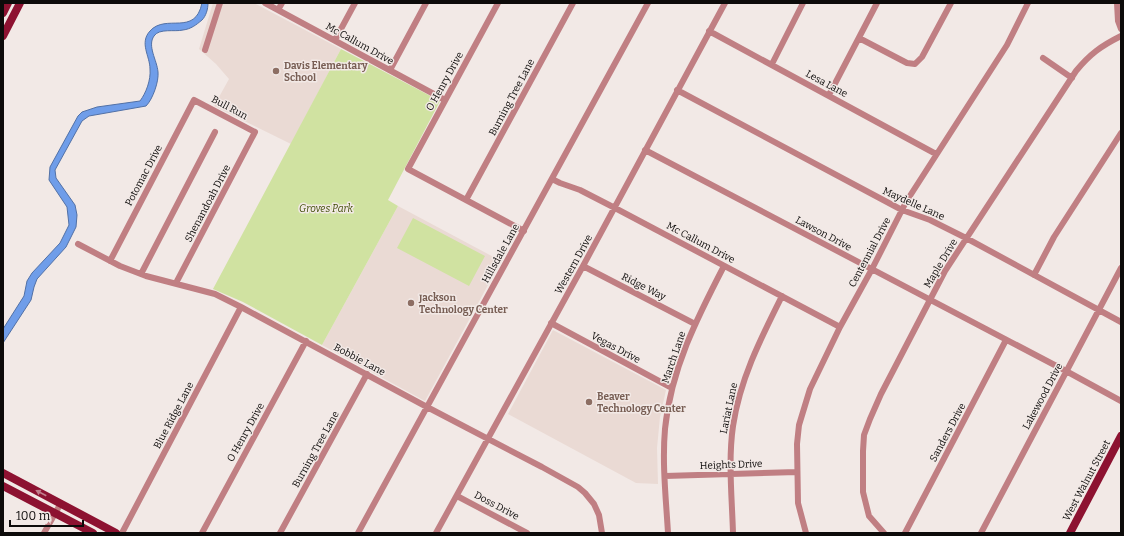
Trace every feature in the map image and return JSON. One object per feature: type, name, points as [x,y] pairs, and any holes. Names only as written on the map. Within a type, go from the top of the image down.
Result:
[{"type":"main road","points":[[3,13],[8,3]]},
{"type":"main road","points":[[3,36],[19,6]]},
{"type":"main road","name":"West Walnut Street","points":[[1070,533],[1121,436]]},
{"type":"main road","points":[[3,473],[116,533]]},
{"type":"main road","points":[[3,486],[93,533]]},
{"type":"street","points":[[8,3],[19,6]]},
{"type":"street","points":[[205,50],[220,3]]},
{"type":"street","name":"Mc Callum Drive","points":[[265,3],[445,100]]},
{"type":"street","points":[[278,10],[282,3]]},
{"type":"street","points":[[335,40],[355,3]]},
{"type":"street","points":[[390,70],[426,3]]},
{"type":"street","name":"O Henry Drive","points":[[466,200],[408,169],[498,3]]},
{"type":"street","name":"Burning Tree Lane","points":[[466,200],[573,3]]},
{"type":"street","name":"Hillsdale Lane","points":[[358,533],[648,3]]},
{"type":"street","name":"Western Drive","points":[[436,533],[615,208],[725,3]]},
{"type":"street","points":[[772,64],[803,3]]},
{"type":"street","points":[[829,95],[877,3]]},
{"type":"street","points":[[859,38],[906,63],[915,64],[922,57],[951,3]]},
{"type":"street","name":"Centennial Drive","points":[[806,533],[798,503],[796,444],[804,405],[810,388],[840,326],[872,269],[914,187],[1007,45],[1028,3]]},
{"type":"street","points":[[1116,3],[1118,21],[1121,29]]},
{"type":"street","name":"Lesa Lane","points":[[709,31],[936,154]]},
{"type":"street","name":"Maple Drive","points":[[884,533],[869,516],[863,492],[864,435],[881,394],[945,271],[1072,78],[1087,58],[1103,45],[1121,36]]},
{"type":"street","points":[[1043,58],[1072,78]]},
{"type":"street","name":"Maydelle Lane","points":[[677,90],[902,210],[930,220],[966,238],[1121,322]]},
{"type":"street","name":"Bull Run","points":[[194,100],[255,132]]},
{"type":"street","name":"Potomac Drive","points":[[110,261],[194,100]]},
{"type":"street","points":[[141,274],[215,132]]},
{"type":"street","name":"Shenandoah Drive","points":[[176,283],[255,132]]},
{"type":"street","points":[[1034,275],[1054,238],[1121,133]]},
{"type":"street","name":"Lawson Drive","points":[[645,150],[1121,401]]},
{"type":"street","name":"Mc Callum Drive","points":[[552,179],[580,190],[840,326]]},
{"type":"street","points":[[466,200],[524,231]]},
{"type":"street","name":"Bobbie Lane","points":[[78,244],[110,261],[141,274],[215,294],[241,306],[542,466],[585,493],[594,504],[599,515],[602,533]]},
{"type":"street","name":"Ridge Way","points":[[583,266],[695,324]]},
{"type":"street","name":"March Lane","points":[[668,533],[665,476],[665,430],[672,388],[680,362],[695,324],[724,266]]},
{"type":"street","name":"Lakewood Drive","points":[[980,533],[1121,268]]},
{"type":"street","name":"Lariat Lane","points":[[733,533],[731,441],[740,390],[752,358],[782,296]]},
{"type":"street","name":"Blue Ridge Lane","points":[[122,533],[241,306]]},
{"type":"street","name":"Vegas Drive","points":[[551,323],[672,388]]},
{"type":"street","name":"Sanders Drive","points":[[906,533],[1006,340]]},
{"type":"street","name":"O Henry Drive","points":[[202,533],[306,341]]},
{"type":"street","name":"Burning Tree Lane","points":[[280,533],[367,374]]},
{"type":"street","name":"Heights Drive","points":[[665,476],[797,472]]},
{"type":"street","name":"Doss Drive","points":[[457,496],[516,531],[527,533]]},
{"type":"street","points":[[44,533],[61,503]]},
{"type":"shaded area","name":"Davis Elementary School","points":[[213,3],[254,3],[341,49],[291,144],[214,106],[229,79],[216,64],[199,49]]},
{"type":"shaded area","name":"Jackson Technology Center","points":[[398,206],[501,261],[425,401],[322,345]]},
{"type":"shaded area","name":"Beaver Technology Center","points":[[553,330],[666,390],[660,417],[657,448],[658,484],[636,483],[508,414]]},
{"type":"green space","name":"Groves Park","points":[[341,49],[440,101],[388,200],[398,206],[322,345],[243,302],[213,289]]},
{"type":"green space","points":[[413,218],[485,256],[469,286],[397,248]]},
{"type":"water","points":[[202,3],[208,3],[208,8],[202,20],[191,28],[180,31],[163,31],[154,36],[152,40],[152,49],[158,76],[153,95],[146,106],[89,116],[82,121],[55,170],[56,178],[75,205],[77,215],[76,227],[66,247],[37,279],[31,300],[3,343],[3,329],[24,296],[27,281],[32,273],[60,243],[69,225],[67,207],[49,180],[50,167],[78,116],[82,112],[97,107],[140,101],[150,78],[150,64],[145,40],[150,31],[157,26],[164,24],[187,22],[193,19],[198,13]]},
{"type":"place","name":"Davis Elementary School","points":[[276,71]]},
{"type":"place","name":"Jackson Technology Center","points":[[411,303]]},
{"type":"place","name":"Beaver Technology Center","points":[[589,402]]}]
